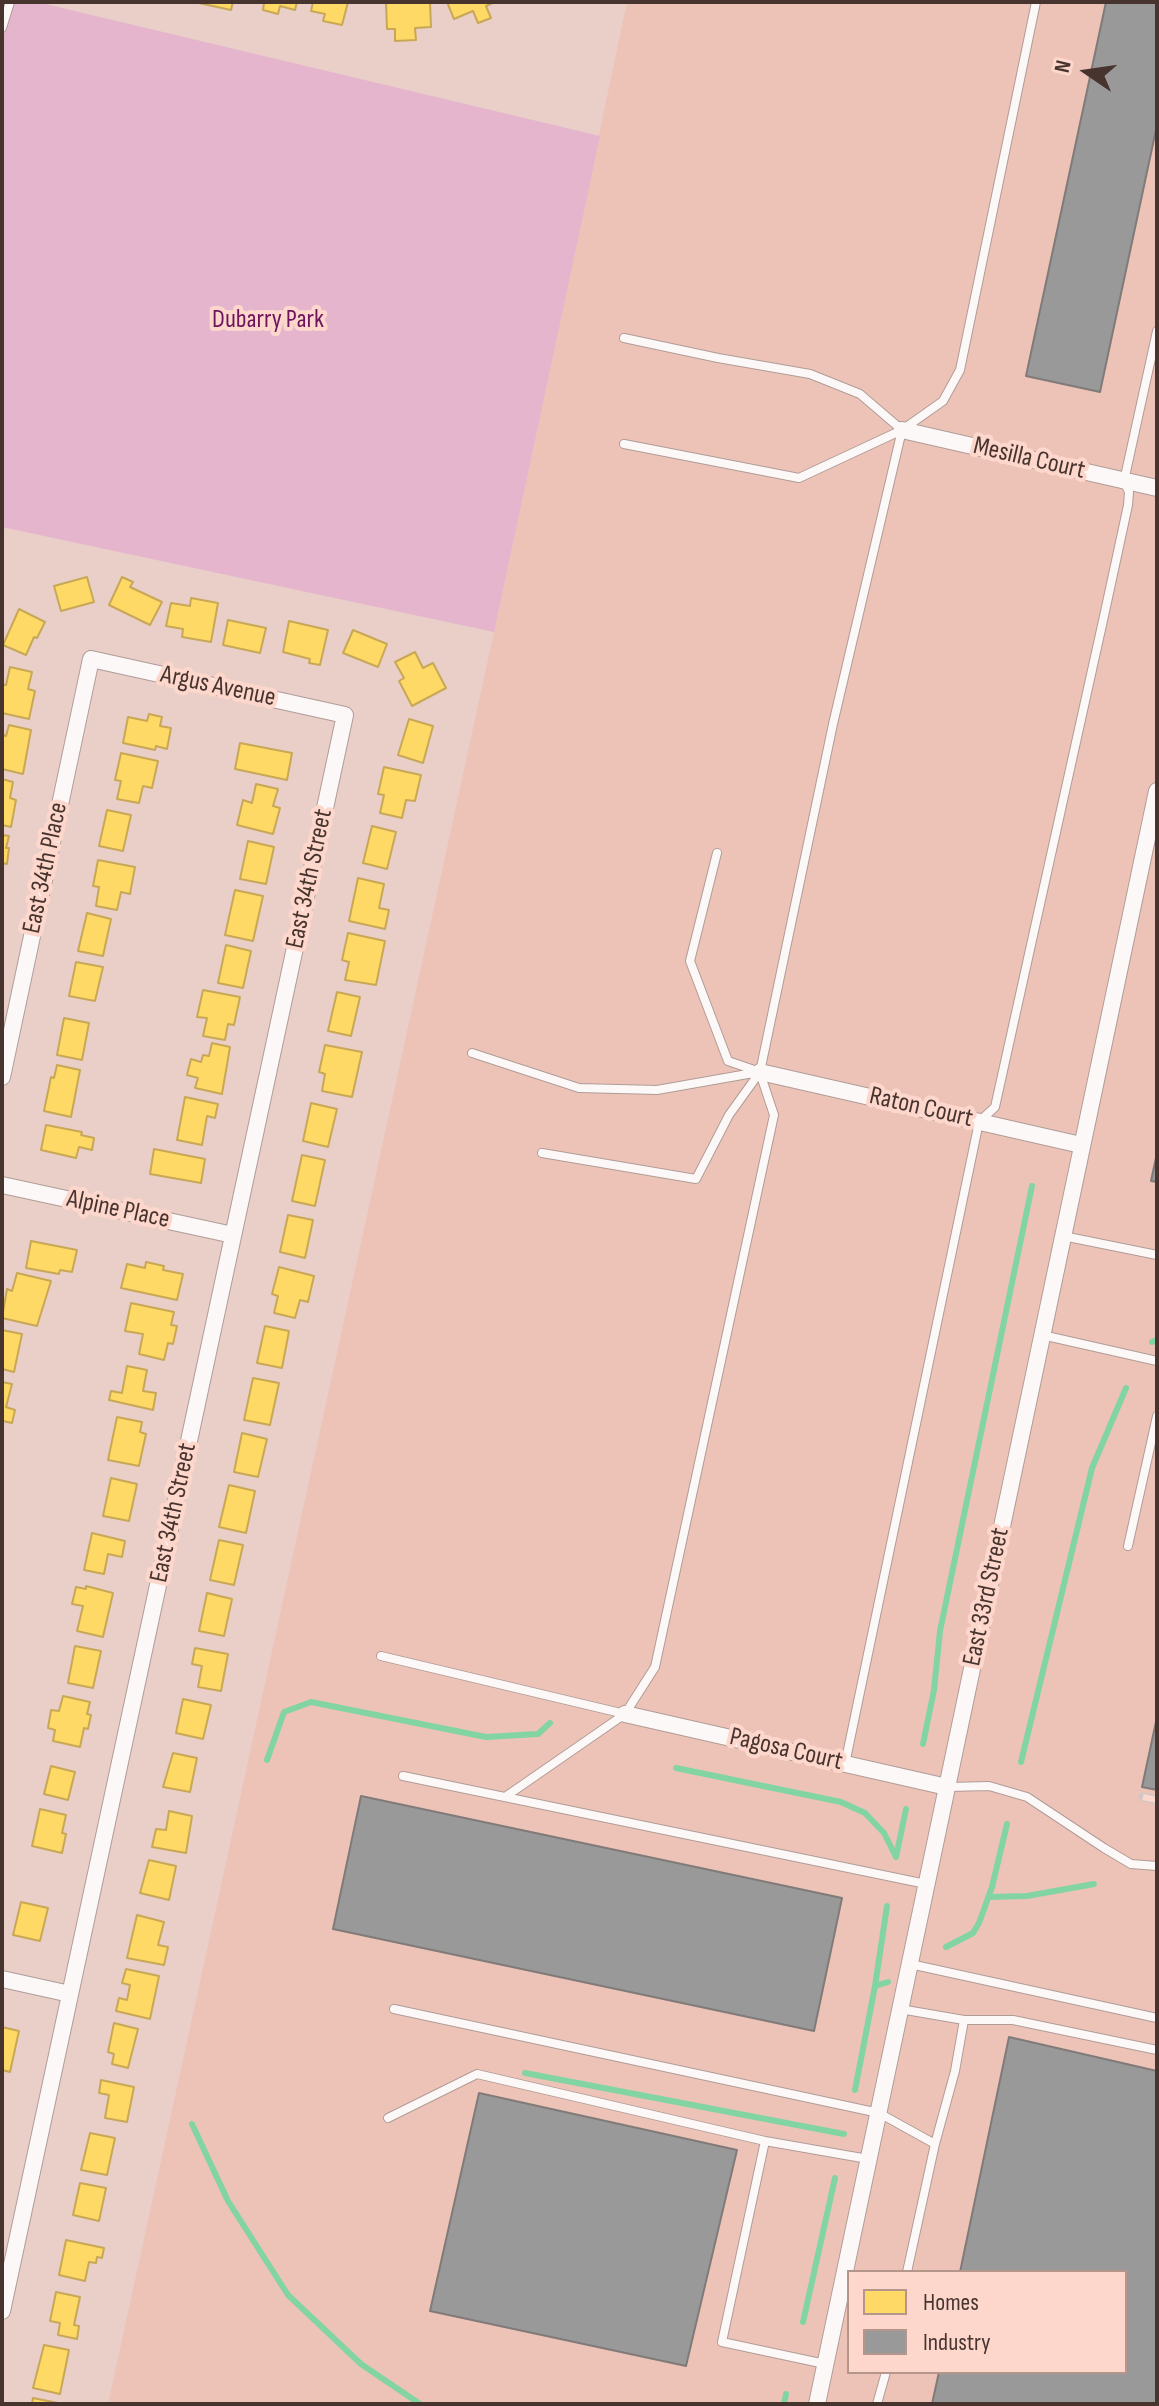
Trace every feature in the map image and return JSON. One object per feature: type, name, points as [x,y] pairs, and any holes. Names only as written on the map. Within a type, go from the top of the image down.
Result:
[{"type":"street","name":"Mesilla Court","points":[[902,430],[1157,488]]},
{"type":"street","name":"Argus Avenue","points":[[91,659],[345,715]]},
{"type":"street","name":"East 34th Place","points":[[2,1077],[91,659]]},
{"type":"street","name":"East 34th Street","points":[[2,2311],[9,2248],[70,1994],[345,715]]},
{"type":"street","name":"East 33rd Street","points":[[817,2404],[1157,791]]},
{"type":"street","name":"Raton Court","points":[[760,1072],[1081,1145]]},
{"type":"street","name":"Alpine Place","points":[[2,1185],[233,1235]]},
{"type":"street","name":"Pagosa Court","points":[[625,1714],[947,1787]]},
{"type":"street","points":[[2,1979],[70,1994]]},
{"type":"lane","points":[[2,28],[10,2]]},
{"type":"lane","points":[[624,444],[799,478],[902,430],[943,401],[960,370],[1036,2]]},
{"type":"lane","points":[[845,1764],[979,1122],[995,1107],[1128,505],[1129,492],[1124,481],[1157,331]]},
{"type":"lane","points":[[624,338],[810,374],[860,394],[902,430]]},
{"type":"lane","points":[[542,1153],[696,1179],[729,1115],[760,1072],[833,724],[902,430]]},
{"type":"lane","points":[[717,853],[690,961],[728,1061],[760,1072]]},
{"type":"lane","points":[[472,1053],[579,1088],[657,1090],[760,1072]]},
{"type":"lane","points":[[505,1797],[625,1714],[655,1667],[774,1115],[760,1072]]},
{"type":"lane","points":[[1062,1235],[1157,1255]]},
{"type":"lane","points":[[1041,1335],[1157,1361]]},
{"type":"lane","points":[[1128,1546],[1157,1416]]},
{"type":"lane","points":[[381,1656],[625,1714]]},
{"type":"lane","points":[[403,1776],[927,1884]]},
{"type":"lane","points":[[947,1787],[989,1786],[1027,1797],[1131,1864],[1157,1866]]},
{"type":"lane","points":[[910,1964],[1157,2018]]},
{"type":"lane","points":[[394,2009],[879,2113],[935,2144]]},
{"type":"lane","points":[[900,2009],[964,2020],[1013,2020],[1157,2050]]},
{"type":"lane","points":[[907,2270],[935,2144],[955,2071],[964,2020]]},
{"type":"lane","points":[[388,2118],[477,2074],[765,2141],[869,2159]]},
{"type":"lane","points":[[765,2141],[722,2342],[826,2364]]},
{"type":"lane","points":[[877,2404],[885,2374]]},
{"type":"shaded area","points":[[627,2],[1157,2],[1157,2404],[108,2404],[494,632]]},
{"type":"green space","name":"Dubarry Park","points":[[2,2],[37,2],[600,136],[494,632],[2,527]]},
{"type":"building: Homes","points":[[194,2],[233,2],[231,10]]},
{"type":"building: Homes","points":[[261,2],[297,2],[295,10],[280,6],[278,14],[263,10],[264,3]]},
{"type":"building: Homes","points":[[313,2],[348,2],[342,25],[323,21],[325,14],[311,11]]},
{"type":"building: Homes","points":[[386,2],[430,2],[431,27],[415,28],[416,40],[395,41],[395,29],[387,29]]},
{"type":"building: Homes","points":[[447,2],[495,2],[486,6],[491,18],[478,23],[473,11],[454,19]]},
{"type":"building: Homes","points":[[87,577],[94,602],[61,611],[54,586]]},
{"type":"building: Homes","points":[[122,577],[133,582],[130,587],[162,602],[150,625],[109,605]]},
{"type":"building: Homes","points":[[191,598],[218,603],[211,642],[182,637],[183,629],[166,626],[171,603],[190,606]]},
{"type":"building: Homes","points":[[19,609],[45,622],[26,655],[3,645]]},
{"type":"building: Homes","points":[[228,620],[266,628],[260,653],[223,645]]},
{"type":"building: Homes","points":[[289,621],[328,630],[320,665],[283,652]]},
{"type":"building: Homes","points":[[353,630],[387,644],[378,667],[343,653]]},
{"type":"building: Homes","points":[[415,652],[423,668],[433,663],[446,688],[412,706],[399,681],[404,678],[395,662]]},
{"type":"building: Homes","points":[[10,667],[32,672],[28,689],[35,691],[29,719],[2,713],[2,685],[6,685]]},
{"type":"building: Homes","points":[[149,714],[162,717],[160,726],[171,728],[167,749],[156,746],[155,750],[123,743],[128,717],[147,721]]},
{"type":"building: Homes","points":[[409,719],[433,726],[423,763],[398,755]]},
{"type":"building: Homes","points":[[9,725],[31,730],[23,774],[2,769],[2,740]]},
{"type":"building: Homes","points":[[240,743],[292,753],[287,780],[235,769]]},
{"type":"building: Homes","points":[[121,753],[158,761],[152,788],[143,786],[139,803],[117,799],[121,781],[115,780]]},
{"type":"building: Homes","points":[[384,767],[421,775],[415,801],[406,800],[402,818],[380,813],[384,795],[378,794]]},
{"type":"building: Homes","points":[[2,779],[13,782],[10,798],[16,800],[11,827],[2,825]]},
{"type":"building: Homes","points":[[256,784],[278,789],[273,806],[280,808],[273,834],[237,825],[243,800],[252,803]]},
{"type":"building: Homes","points":[[107,810],[131,815],[123,851],[99,846]]},
{"type":"building: Homes","points":[[372,826],[396,832],[387,869],[363,863]]},
{"type":"building: Homes","points":[[2,835],[9,836],[7,864],[2,863]]},
{"type":"building: Homes","points":[[248,841],[274,847],[266,884],[240,879]]},
{"type":"building: Homes","points":[[98,860],[135,867],[130,894],[121,892],[117,910],[96,906],[99,887],[93,886]]},
{"type":"building: Homes","points":[[358,878],[384,884],[379,908],[389,910],[385,929],[349,921]]},
{"type":"building: Homes","points":[[235,890],[263,896],[253,941],[225,935]]},
{"type":"building: Homes","points":[[87,913],[111,919],[103,956],[78,951]]},
{"type":"building: Homes","points":[[348,933],[385,941],[376,985],[345,980],[349,962],[342,960]]},
{"type":"building: Homes","points":[[226,945],[251,951],[243,988],[218,983]]},
{"type":"building: Homes","points":[[76,962],[103,967],[95,1001],[69,996]]},
{"type":"building: Homes","points":[[203,990],[240,997],[234,1025],[228,1024],[225,1040],[203,1036],[207,1018],[197,1017]]},
{"type":"building: Homes","points":[[337,992],[360,997],[351,1036],[328,1031]]},
{"type":"building: Homes","points":[[64,1018],[89,1023],[82,1060],[57,1055]]},
{"type":"building: Homes","points":[[212,1043],[230,1047],[222,1094],[195,1088],[198,1078],[187,1075],[191,1059],[201,1062],[203,1055],[209,1056]]},
{"type":"building: Homes","points":[[325,1045],[362,1052],[352,1097],[322,1091],[325,1074],[319,1072]]},
{"type":"building: Homes","points":[[57,1065],[80,1070],[71,1117],[44,1111],[51,1077],[54,1078]]},
{"type":"building: Homes","points":[[185,1097],[218,1104],[215,1118],[207,1116],[202,1145],[177,1140]]},
{"type":"building: Homes","points":[[311,1103],[337,1109],[328,1147],[303,1141]]},
{"type":"building: Homes","points":[[46,1125],[82,1132],[81,1135],[94,1138],[92,1150],[79,1147],[76,1158],[41,1150]]},
{"type":"building: Homes","points":[[154,1149],[205,1159],[201,1183],[150,1174]]},
{"type":"building: Homes","points":[[302,1155],[325,1160],[315,1206],[292,1201]]},
{"type":"building: Homes","points":[[288,1215],[313,1220],[305,1258],[280,1252]]},
{"type":"building: Homes","points":[[31,1241],[77,1250],[72,1272],[60,1270],[59,1274],[26,1268]]},
{"type":"building: Homes","points":[[146,1262],[183,1274],[177,1300],[121,1288],[127,1264],[145,1268]]},
{"type":"building: Homes","points":[[279,1267],[314,1276],[308,1302],[300,1300],[295,1318],[274,1313],[278,1296],[272,1294]]},
{"type":"building: Homes","points":[[17,1273],[51,1281],[37,1326],[2,1318],[7,1289],[12,1291]]},
{"type":"building: Homes","points":[[131,1303],[174,1312],[171,1325],[177,1326],[173,1344],[168,1343],[164,1360],[139,1354],[143,1334],[125,1331]]},
{"type":"building: Homes","points":[[265,1326],[289,1331],[282,1368],[257,1363]]},
{"type":"building: Homes","points":[[2,1330],[22,1334],[14,1372],[2,1369]]},
{"type":"building: Homes","points":[[127,1366],[147,1370],[143,1391],[156,1393],[153,1410],[109,1400],[111,1391],[122,1393]]},
{"type":"building: Homes","points":[[253,1378],[279,1383],[270,1425],[244,1420]]},
{"type":"building: Homes","points":[[2,1382],[12,1384],[6,1407],[15,1410],[12,1423],[3,1421],[2,1425]]},
{"type":"building: Homes","points":[[117,1417],[142,1422],[140,1432],[146,1434],[139,1466],[108,1460]]},
{"type":"building: Homes","points":[[242,1433],[267,1439],[258,1477],[234,1472]]},
{"type":"building: Homes","points":[[111,1478],[137,1484],[129,1521],[103,1516]]},
{"type":"building: Homes","points":[[229,1485],[255,1491],[246,1533],[219,1527]]},
{"type":"building: Homes","points":[[92,1533],[125,1541],[122,1557],[108,1554],[104,1574],[84,1570]]},
{"type":"building: Homes","points":[[219,1540],[243,1545],[234,1585],[210,1580]]},
{"type":"building: Homes","points":[[86,1586],[113,1593],[103,1637],[77,1631],[83,1606],[72,1604],[76,1587],[86,1589]]},
{"type":"building: Homes","points":[[207,1593],[232,1599],[224,1636],[199,1631]]},
{"type":"building: Homes","points":[[75,1646],[101,1651],[93,1688],[68,1683]]},
{"type":"building: Homes","points":[[195,1648],[228,1654],[221,1691],[198,1687],[202,1666],[192,1664]]},
{"type":"building: Homes","points":[[63,1696],[90,1702],[88,1729],[84,1728],[80,1747],[53,1741],[55,1730],[48,1728],[51,1710],[59,1711]]},
{"type":"building: Homes","points":[[183,1699],[211,1705],[203,1739],[176,1733]]},
{"type":"building: Homes","points":[[173,1753],[197,1758],[190,1792],[163,1787]]},
{"type":"building: Homes","points":[[51,1766],[75,1772],[68,1800],[44,1794]]},
{"type":"building: Homes","points":[[40,1809],[66,1815],[62,1853],[32,1846]]},
{"type":"building: Homes","points":[[169,1811],[192,1816],[186,1853],[152,1847],[156,1829],[166,1830]]},
{"type":"building: Homes","points":[[149,1860],[176,1866],[169,1900],[140,1893]]},
{"type":"building: Homes","points":[[21,1902],[48,1908],[40,1941],[13,1935]]},
{"type":"building: Homes","points":[[137,1915],[164,1922],[158,1945],[168,1947],[164,1965],[127,1958]]},
{"type":"building: Homes","points":[[126,1969],[159,1976],[150,2019],[116,2011],[119,1998],[127,2000],[130,1985],[122,1983]]},
{"type":"building: Homes","points":[[114,2023],[138,2029],[128,2068],[112,2064],[114,2054],[108,2052]]},
{"type":"building: Homes","points":[[2,2027],[19,2031],[10,2072],[2,2070]]},
{"type":"building: Homes","points":[[101,2080],[134,2087],[127,2122],[105,2118],[109,2095],[99,2093]]},
{"type":"building: Homes","points":[[90,2133],[115,2138],[107,2175],[81,2170]]},
{"type":"building: Homes","points":[[80,2183],[106,2188],[99,2221],[73,2215]]},
{"type":"building: Homes","points":[[66,2240],[104,2248],[102,2258],[97,2257],[96,2263],[89,2262],[85,2281],[59,2275]]},
{"type":"building: Homes","points":[[56,2292],[80,2297],[74,2325],[79,2326],[77,2339],[58,2335],[60,2323],[50,2321]]},
{"type":"building: Homes","points":[[44,2345],[69,2350],[60,2394],[33,2388]]},
{"type":"building: Homes","points":[[33,2398],[58,2403],[32,2404]]},
{"type":"building: Industry","points":[[1106,2],[1157,2],[1157,125],[1100,392],[1026,376]]},
{"type":"building: Industry","points":[[1157,1153],[1157,1182],[1151,1181]]},
{"type":"building: Industry","points":[[1157,1717],[1157,1790],[1142,1787]]},
{"type":"building: Industry","points":[[361,1796],[842,1898],[814,2031],[333,1929]]},
{"type":"building: Industry","points":[[1009,2037],[1157,2071],[1157,2404],[932,2404],[939,2374],[1127,2374],[1127,2270],[960,2270]]},
{"type":"building: Industry","points":[[479,2093],[737,2150],[686,2366],[430,2311]]},
{"type":"waterway","points":[[923,1744],[934,1690],[940,1631],[1032,1186]]},
{"type":"waterway","points":[[1152,1342],[1157,1340]]},
{"type":"waterway","points":[[1021,1762],[1092,1468],[1126,1388]]},
{"type":"waterway","points":[[267,1760],[284,1712],[311,1702],[486,1737],[538,1734],[550,1723]]},
{"type":"waterway","points":[[676,1768],[841,1802],[865,1813],[884,1833],[896,1857]]},
{"type":"waterway","points":[[896,1857],[906,1809]]},
{"type":"waterway","points":[[946,1947],[973,1933],[979,1923],[992,1887],[1007,1824]]},
{"type":"waterway","points":[[989,1897],[1027,1896],[1094,1884]]},
{"type":"waterway","points":[[875,1986],[887,1906]]},
{"type":"waterway","points":[[855,2090],[875,1986],[888,1982]]},
{"type":"waterway","points":[[525,2073],[844,2134]]},
{"type":"waterway","points":[[192,2124],[228,2201],[288,2295],[361,2364],[420,2404]]},
{"type":"waterway","points":[[803,2322],[835,2178]]},
{"type":"waterway","points":[[784,2404],[786,2394]]},
{"type":"railway","points":[[1143,1797],[1157,1800]]}]
